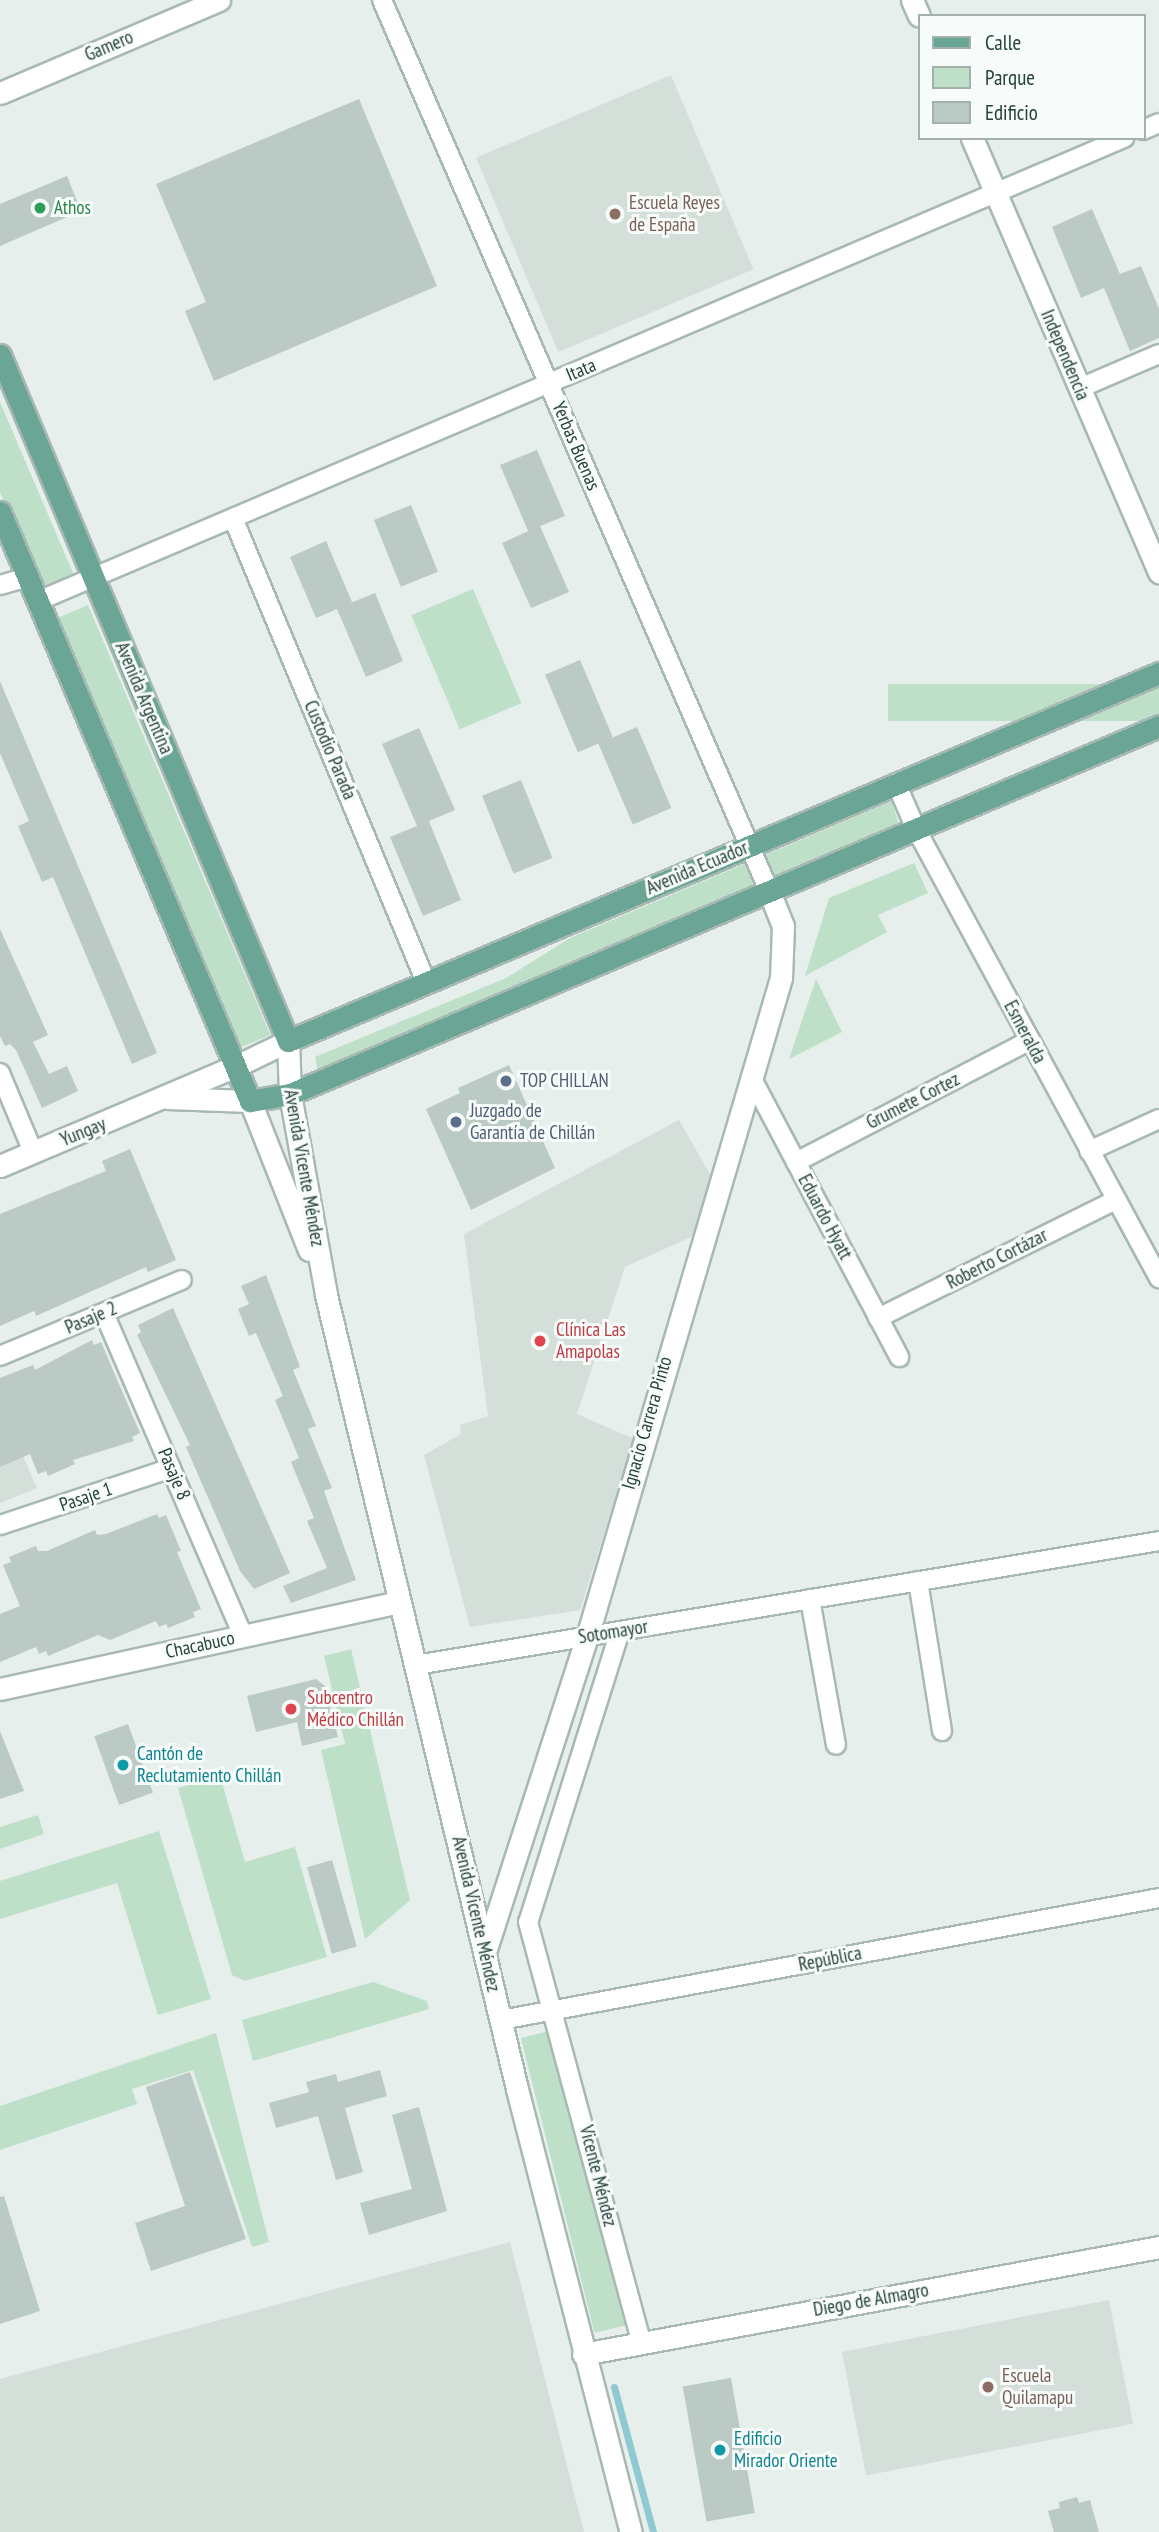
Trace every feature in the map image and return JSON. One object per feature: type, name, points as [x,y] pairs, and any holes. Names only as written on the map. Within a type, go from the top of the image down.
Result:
[{"type":"main road","name":"Avenida Argentina","points":[[0,355],[288,1041]]},
{"type":"main road","points":[[0,512],[6,541],[28,577],[236,1066]]},
{"type":"main road","name":"Avenida Ecuador","points":[[288,1041],[1159,673]]},
{"type":"main road","points":[[250,1101],[290,1094],[1159,726]]},
{"type":"main road","name":"Avenida Vicente Méndez","points":[[236,1066],[250,1101]]},
{"type":"street","name":"Gamero","points":[[0,93],[219,0]]},
{"type":"street","name":"Yerbas Buenas","points":[[382,0],[770,893]]},
{"type":"street","name":"Independencia","points":[[973,140],[1159,572]]},
{"type":"street","name":"Itata","points":[[38,601],[1119,140]]},
{"type":"street","points":[[1080,388],[1159,354]]},
{"type":"street","name":"Custodio Parada","points":[[233,518],[426,982]]},
{"type":"street","points":[[0,585],[28,577]]},
{"type":"street","name":"Esmeralda","points":[[896,783],[916,829],[1159,1278]]},
{"type":"street","name":"Ignacio Carrera Pinto","points":[[485,1952],[587,1637],[783,960],[780,910],[770,893]]},
{"type":"street","name":"Grumete Cortez","points":[[796,1162],[1030,1040]]},
{"type":"street","name":"Avenida Ecuador","points":[[236,1066],[288,1041]]},
{"type":"street","name":"Avenida Vicente Méndez","points":[[288,1041],[290,1094],[326,1294],[583,2354],[631,2532]]},
{"type":"street","name":"Yungay","points":[[0,1166],[167,1098],[236,1066]]},
{"type":"street","points":[[0,1073],[33,1152]]},
{"type":"street","name":"Eduardo Hyatt","points":[[751,1077],[899,1357]]},
{"type":"street","name":"Yungay","points":[[167,1098],[250,1101]]},
{"type":"street","name":"Avenida Vicente Méndez","points":[[250,1101],[326,1294]]},
{"type":"street","points":[[1089,1151],[1159,1119]]},
{"type":"street","name":"Roberto Cortázar","points":[[878,1318],[1116,1200]]},
{"type":"street","name":"Pasaje 2","points":[[0,1356],[182,1280]]},
{"type":"street","name":"Pasaje 8","points":[[104,1312],[243,1636]]},
{"type":"street","name":"Pasaje 1","points":[[0,1525],[171,1468]]},
{"type":"street","name":"Sotomayor","points":[[416,1665],[1159,1541]]},
{"type":"street","points":[[918,1581],[942,1731]]},
{"type":"street","points":[[810,1599],[836,1745]]},
{"type":"street","name":"Chacabuco","points":[[0,1689],[400,1602]]},
{"type":"street","points":[[555,2010],[528,1922],[620,1631]]},
{"type":"street","name":"República","points":[[501,2020],[1159,1898]]},
{"type":"street","name":"Vicente Méndez","points":[[555,2010],[641,2342]]},
{"type":"street","name":"Diego de Almagro","points":[[583,2354],[1159,2247]]},
{"type":"shaded area","name":"Escuela Reyes de España","points":[[671,75],[753,269],[558,352],[476,158]]},
{"type":"shaded area","name":"Clínica Las Amapolas","points":[[679,1120],[711,1176],[695,1235],[625,1267],[577,1414],[634,1439],[580,1610],[470,1627],[424,1455],[461,1434],[460,1425],[488,1416],[464,1234]]},
{"type":"shaded area","points":[[0,1402],[37,1488],[0,1503]]},
{"type":"shaded area","points":[[510,2242],[584,2532],[0,2532],[0,2379]]},
{"type":"shaded area","name":"Escuela Quilamapu","points":[[1109,2300],[1133,2424],[866,2476],[842,2352]]},
{"type":"green space","points":[[0,402],[76,580],[42,593],[0,492]]},
{"type":"green space","points":[[473,589],[521,703],[460,729],[411,615]]},
{"type":"green space","points":[[88,605],[270,1035],[238,1049],[56,619]]},
{"type":"green space","points":[[888,684],[1159,684],[1159,721],[888,721]]},
{"type":"green space","points":[[892,801],[899,826],[318,1073],[315,1057],[506,978],[570,938]]},
{"type":"green space","points":[[914,863],[928,893],[878,915],[887,932],[805,976],[829,898]]},
{"type":"green space","points":[[816,979],[842,1032],[789,1059]]},
{"type":"green space","points":[[351,1649],[410,1900],[365,1939],[321,1750],[345,1744],[324,1656]]},
{"type":"green space","points":[[577,1663],[587,1666],[510,1916],[501,1913]]},
{"type":"green space","points":[[220,1776],[245,1862],[295,1847],[327,1957],[245,1981],[232,1975],[178,1788]]},
{"type":"green space","points":[[38,1815],[44,1834],[0,1849],[0,1827]]},
{"type":"green space","points":[[159,1831],[211,1999],[158,2015],[117,1883],[0,1919],[0,1881]]},
{"type":"green space","points":[[373,1982],[427,2001],[429,2009],[253,2061],[242,2020]]},
{"type":"green space","points":[[553,2030],[627,2325],[595,2333],[521,2038]]},
{"type":"green space","points":[[216,2033],[269,2242],[252,2247],[193,2070],[132,2089],[137,2104],[0,2150],[0,2106]]},
{"type":"building","points":[[359,99],[437,286],[214,381],[185,311],[206,302],[156,184]]},
{"type":"building","name":"Athos","points":[[67,176],[81,211],[0,246],[0,204]]},
{"type":"building","points":[[1092,209],[1120,274],[1141,266],[1159,309],[1159,338],[1130,351],[1104,288],[1081,298],[1052,227]]},
{"type":"building","points":[[537,450],[565,516],[540,526],[569,592],[531,608],[502,543],[531,530],[528,531],[500,465]]},
{"type":"building","points":[[411,505],[438,572],[401,587],[374,520]]},
{"type":"building","points":[[326,541],[352,602],[348,604],[375,593],[403,661],[366,677],[337,609],[316,618],[290,557]]},
{"type":"building","points":[[580,660],[613,737],[578,752],[545,675]]},
{"type":"building","points":[[0,681],[157,1053],[132,1064],[53,877],[42,882],[18,826],[29,821],[0,753]]},
{"type":"building","points":[[637,727],[671,808],[633,824],[598,743]]},
{"type":"building","points":[[419,728],[455,810],[429,821],[461,900],[423,916],[390,837],[417,826],[382,744]]},
{"type":"building","points":[[521,780],[552,858],[514,874],[482,796]]},
{"type":"building","points":[[0,929],[48,1035],[33,1042],[49,1074],[67,1066],[78,1091],[42,1108],[16,1050],[10,1044],[5,1046],[0,1036]]},
{"type":"building","points":[[509,1065],[555,1168],[471,1210],[426,1109],[460,1093],[458,1088]]},
{"type":"building","points":[[130,1149],[176,1260],[148,1272],[146,1267],[36,1316],[34,1311],[0,1326],[0,1214],[106,1171],[102,1161]]},
{"type":"building","points":[[266,1275],[300,1367],[293,1370],[316,1426],[308,1429],[332,1488],[324,1491],[356,1580],[291,1603],[283,1586],[327,1568],[307,1521],[314,1518],[291,1462],[299,1458],[275,1400],[283,1396],[256,1333],[249,1336],[238,1309],[249,1304],[241,1286]]},
{"type":"building","points":[[173,1308],[290,1573],[254,1589],[240,1571],[186,1447],[190,1445],[137,1335],[141,1332],[138,1325]]},
{"type":"building","points":[[92,1340],[94,1345],[101,1342],[140,1433],[132,1437],[134,1441],[73,1460],[75,1464],[48,1476],[46,1471],[38,1474],[30,1454],[0,1467],[0,1378],[33,1365],[35,1370]]},
{"type":"building","points":[[157,1514],[159,1518],[166,1515],[181,1551],[177,1552],[201,1609],[193,1612],[195,1617],[168,1628],[166,1624],[159,1627],[156,1621],[110,1640],[98,1635],[48,1656],[46,1651],[39,1654],[36,1647],[0,1662],[0,1614],[20,1606],[3,1565],[11,1562],[9,1557],[36,1546],[38,1551],[47,1551],[95,1530],[97,1535],[106,1534]]},
{"type":"building","name":"Subcentro Médico Chillán","points":[[316,1679],[325,1686],[338,1737],[302,1746],[297,1722],[256,1732],[247,1696]]},
{"type":"building","name":"Cantón de Reclutamiento Chillán","points":[[128,1724],[153,1793],[119,1805],[94,1736]]},
{"type":"building","points":[[0,1731],[24,1791],[0,1799]]},
{"type":"building","points":[[332,1860],[357,1947],[332,1954],[307,1867]]},
{"type":"building","points":[[380,2070],[387,2096],[345,2108],[363,2172],[336,2180],[318,2116],[276,2128],[269,2103],[309,2092],[306,2082],[336,2074],[338,2082]]},
{"type":"building","points":[[190,2072],[246,2239],[151,2271],[135,2223],[185,2206],[146,2087]]},
{"type":"building","points":[[419,2107],[447,2211],[369,2235],[360,2203],[412,2189],[392,2115]]},
{"type":"building","points":[[4,2196],[40,2311],[0,2324],[0,2197]]},
{"type":"building","name":"Edificio Mirador Oriente","points":[[731,2378],[755,2513],[707,2521],[683,2387]]},
{"type":"building","points":[[1077,2497],[1079,2503],[1090,2500],[1099,2532],[1054,2532],[1048,2511],[1060,2508],[1059,2502]]},
{"type":"waterway","points":[[614,2387],[653,2532]]},
{"type":"place","name":"Athos","points":[[40,208]]},
{"type":"place","name":"Escuela Reyes de España","points":[[615,214]]},
{"type":"place","name":"TOP CHILLAN","points":[[506,1081]]},
{"type":"place","name":"Juzgado de Garantía de Chillán","points":[[456,1122]]},
{"type":"place","name":"Clínica Las Amapolas","points":[[540,1341]]},
{"type":"place","name":"Subcentro Médico Chillán","points":[[291,1709]]},
{"type":"place","name":"Cantón de Reclutamiento Chillán","points":[[123,1765]]},
{"type":"place","name":"Escuela Quilamapu","points":[[988,2387]]},
{"type":"place","name":"Edificio Mirador Oriente","points":[[720,2450]]}]
